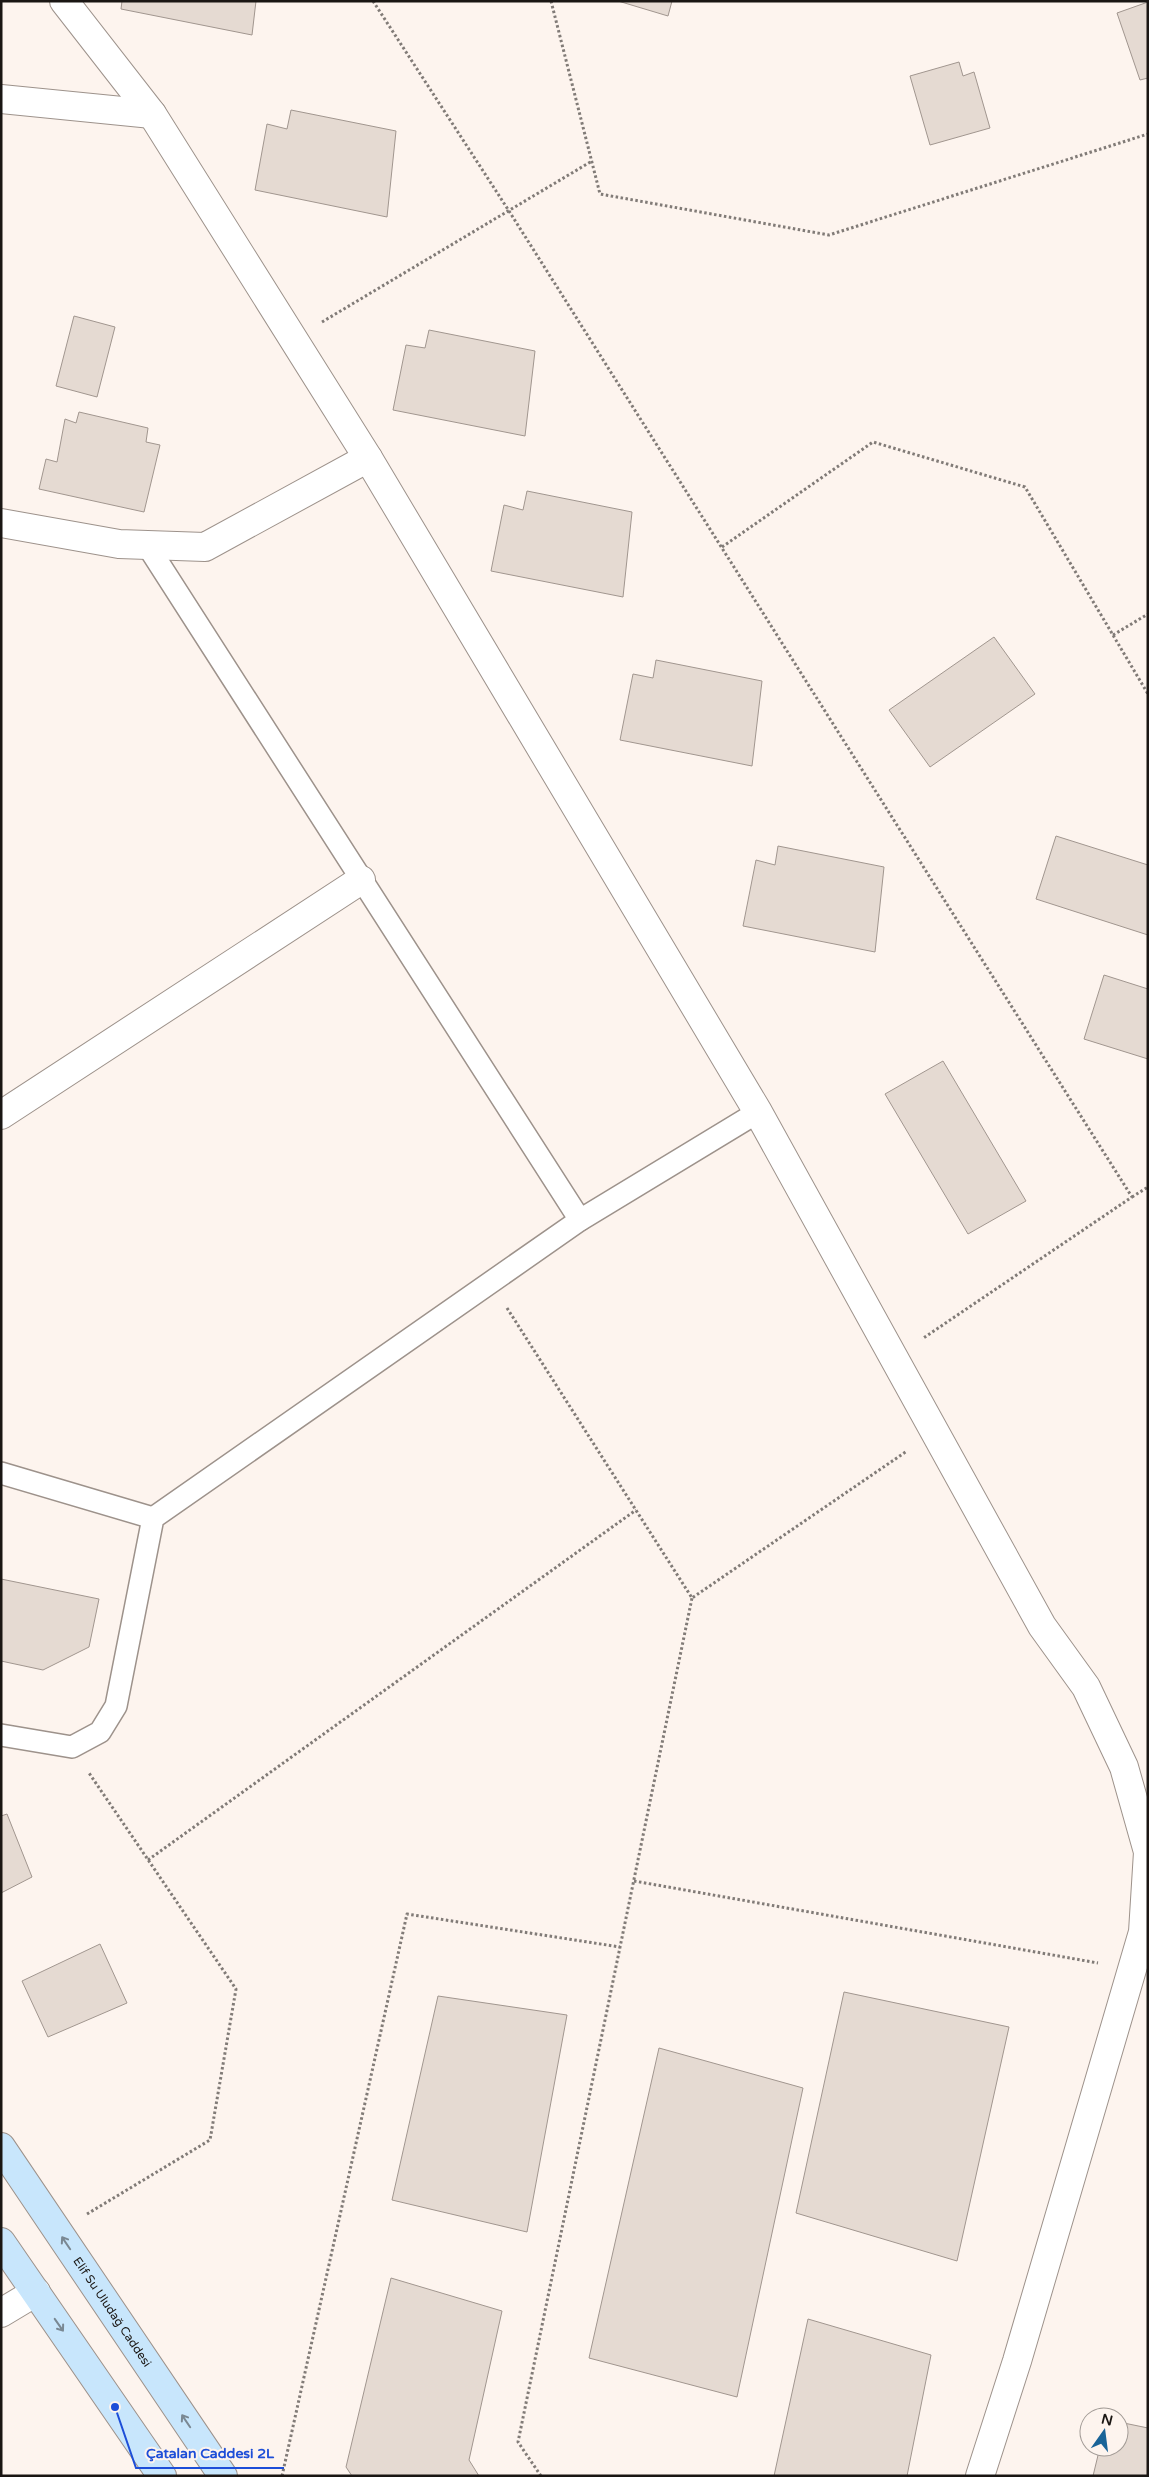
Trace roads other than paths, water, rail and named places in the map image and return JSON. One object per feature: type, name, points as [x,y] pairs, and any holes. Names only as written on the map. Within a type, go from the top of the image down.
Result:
[{"type":"main road","name":"Elif Su Uludağ Caddesi","points":[[1,2147],[223,2476]]},
{"type":"main road","points":[[1,2242],[162,2476]]},
{"type":"street","points":[[64,1],[152,114],[368,458],[758,1112],[1042,1626],[1086,1687],[1124,1767],[1148,1852],[1143,1932],[1017,2361],[980,2476]]},
{"type":"street","points":[[1,100],[152,114]]},
{"type":"street","points":[[1,523],[119,544],[205,547],[368,458]]},
{"type":"street","points":[[1,1115],[361,880]]},
{"type":"street","points":[[1,2313],[36,2292]]},
{"type":"lane","points":[[147,545],[580,1220]]},
{"type":"lane","points":[[1,1735],[72,1747],[100,1732],[116,1706],[153,1518],[580,1220],[758,1112]]},
{"type":"lane","points":[[1,1473],[153,1518]]},
{"type":"place","name":"Çatalan Caddesi 2L","points":[[115,2407]]}]
